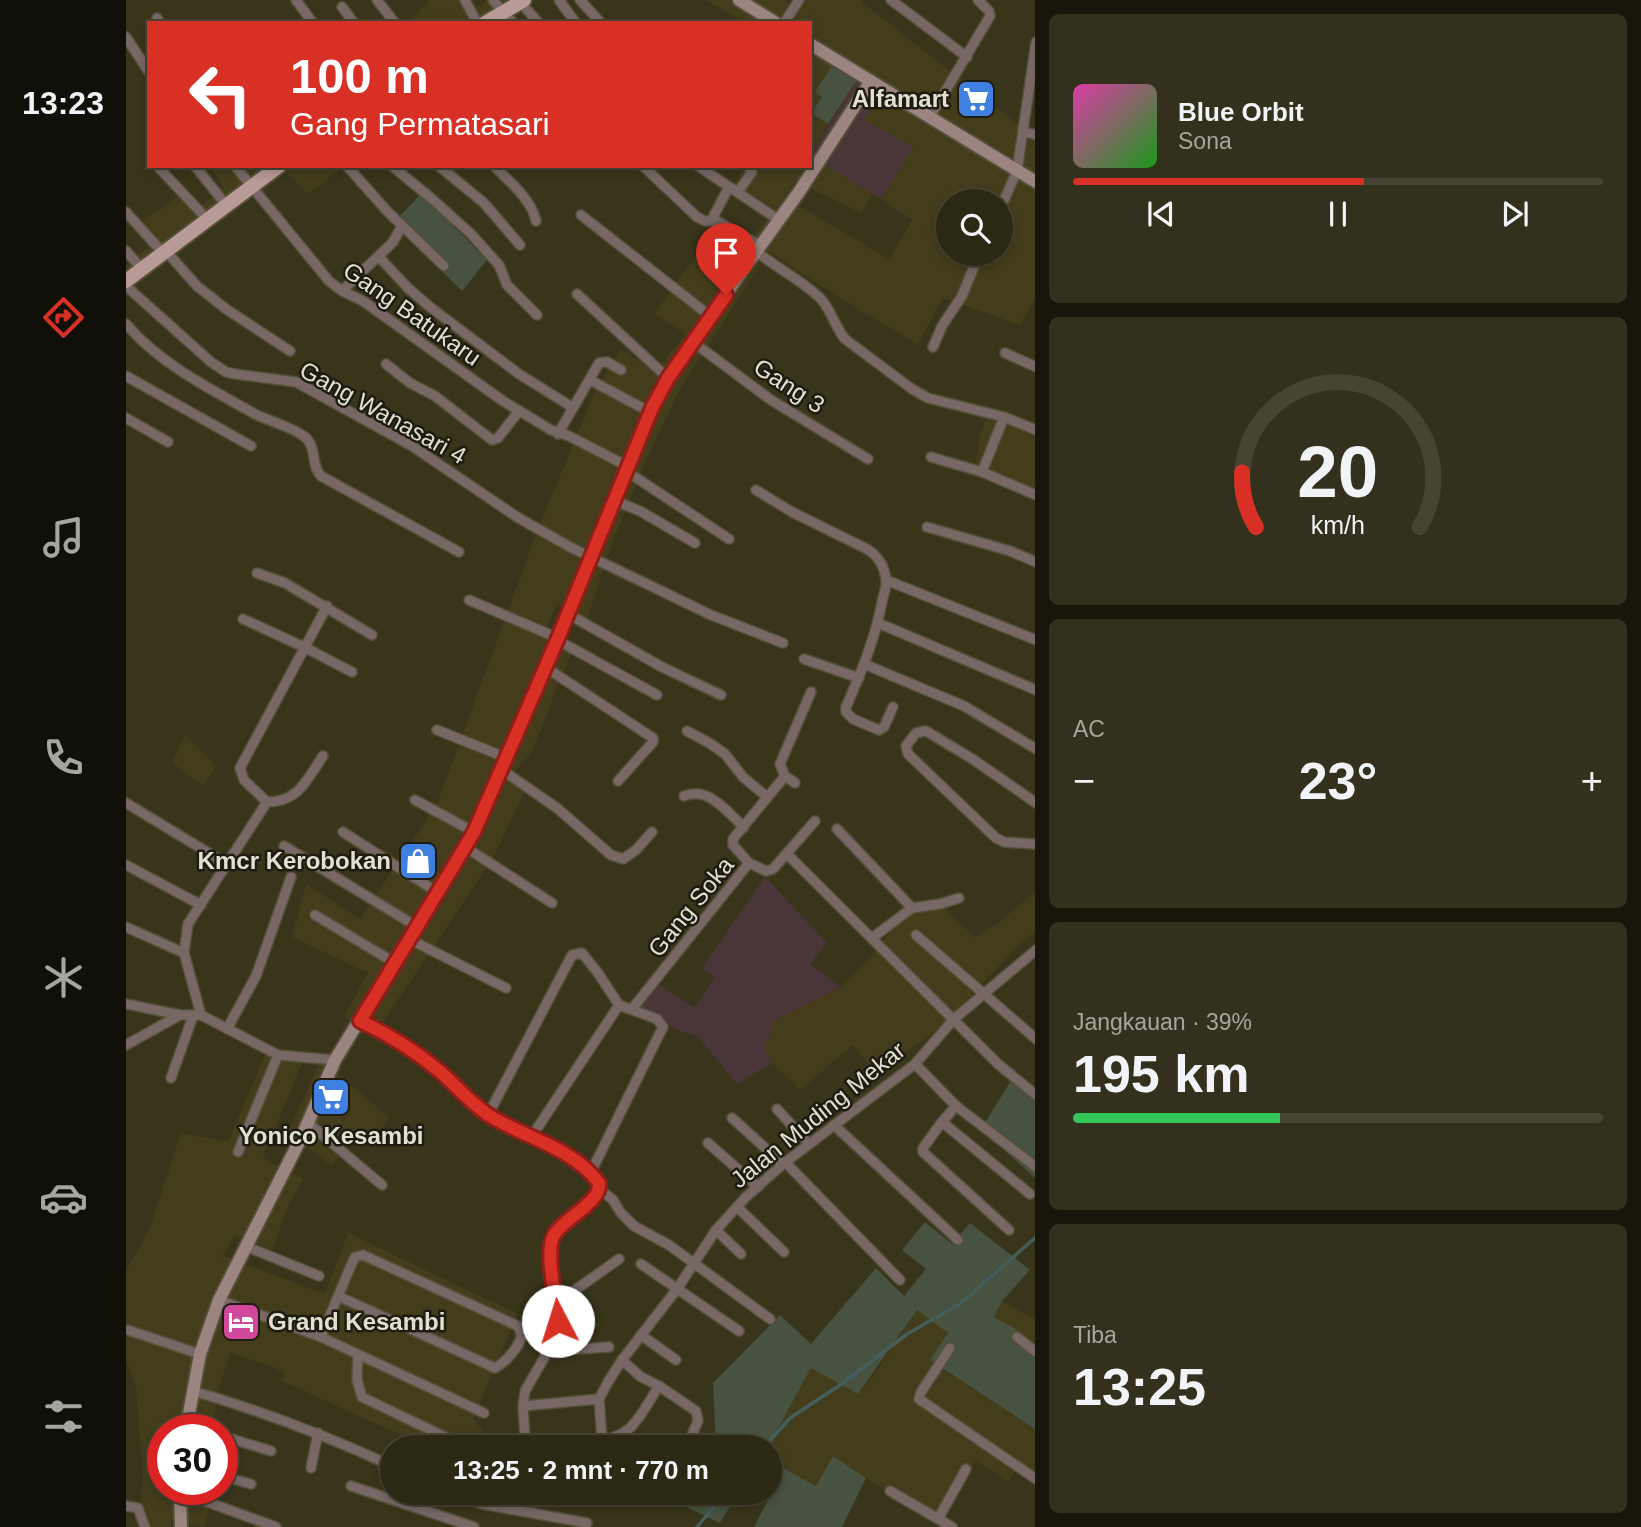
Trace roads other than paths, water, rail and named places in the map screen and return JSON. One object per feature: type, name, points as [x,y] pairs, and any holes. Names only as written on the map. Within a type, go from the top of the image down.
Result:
[{"type":"main road","points":[[509,17],[522,1]]},
{"type":"main road","points":[[126,281],[138,264],[164,252],[226,205],[248,182],[275,168]]},
{"type":"street","points":[[296,0],[311,20]]},
{"type":"street","points":[[377,0],[393,21]]},
{"type":"street","points":[[465,0],[476,21]]},
{"type":"street","points":[[494,0],[509,17]]},
{"type":"street","points":[[559,0],[575,21]]},
{"type":"street","points":[[580,0],[599,21]]},
{"type":"street","points":[[738,0],[773,21]]},
{"type":"street","points":[[785,21],[799,0]]},
{"type":"street","points":[[891,0],[967,57]]},
{"type":"street","points":[[930,117],[990,16],[989,11],[978,0]]},
{"type":"street","points":[[522,1],[537,21]]},
{"type":"street","points":[[342,7],[352,21]]},
{"type":"street","points":[[126,37],[147,69]]},
{"type":"street","points":[[1009,189],[1017,171],[1032,90],[1035,42]]},
{"type":"street","points":[[812,45],[1035,181]]},
{"type":"street","points":[[189,1414],[200,1354],[219,1300],[335,1060],[474,832],[558,639],[650,412],[668,378],[816,167],[871,81]]},
{"type":"street","points":[[1024,132],[1035,135]]},
{"type":"street","points":[[197,168],[226,205]]},
{"type":"street","name":"Gang Batukaru","points":[[237,168],[330,281],[342,291],[363,302],[503,401],[558,434],[569,436],[627,469],[729,540]]},
{"type":"street","points":[[349,168],[402,226],[444,266]]},
{"type":"street","points":[[394,168],[471,234],[499,265],[507,285],[537,315]]},
{"type":"street","points":[[441,168],[484,203],[520,246]]},
{"type":"street","points":[[496,168],[522,196],[536,221]]},
{"type":"street","points":[[645,168],[697,217],[705,221],[712,219],[729,187]]},
{"type":"street","points":[[701,168],[779,220]]},
{"type":"street","points":[[738,192],[752,172],[749,168]]},
{"type":"street","points":[[160,169],[207,219]]},
{"type":"street","points":[[126,212],[197,286],[226,309],[290,351]]},
{"type":"street","points":[[581,215],[710,316]]},
{"type":"street","points":[[712,219],[759,249],[819,296],[845,339],[912,389],[928,398],[1004,417],[1035,430]]},
{"type":"street","points":[[342,291],[393,242],[402,226]]},
{"type":"street","points":[[126,251],[138,264]]},
{"type":"street","points":[[379,257],[408,288],[457,328],[519,374],[572,407]]},
{"type":"street","points":[[933,347],[942,326],[962,296],[974,266]]},
{"type":"street","name":"Gang Wanasari 4","points":[[126,286],[218,367],[245,376],[287,380],[311,390],[412,446],[544,532],[711,615],[783,643]]},
{"type":"street","points":[[576,293],[668,378]]},
{"type":"street","points":[[126,324],[159,356],[186,374],[258,415],[305,437],[311,445],[317,472],[321,476],[459,552]]},
{"type":"street","name":"Gang 3","points":[[693,342],[771,400],[868,459]]},
{"type":"street","points":[[1005,353],[1035,367]]},
{"type":"street","points":[[558,434],[602,361],[621,370]]},
{"type":"street","points":[[386,364],[492,440],[498,438],[519,411]]},
{"type":"street","points":[[126,376],[251,446]]},
{"type":"street","points":[[590,380],[650,412]]},
{"type":"street","points":[[982,472],[1004,417]]},
{"type":"street","points":[[126,418],[167,442]]},
{"type":"street","points":[[931,457],[982,472],[1035,495]]},
{"type":"street","points":[[756,490],[792,512],[876,555],[881,562],[886,580],[878,623],[846,706],[848,715],[879,730],[884,727],[893,707]]},
{"type":"street","points":[[613,500],[640,511],[695,543]]},
{"type":"street","points":[[927,527],[1010,551],[1035,562]]},
{"type":"street","points":[[257,573],[285,583],[372,635]]},
{"type":"street","points":[[886,580],[1035,640]]},
{"type":"street","points":[[469,600],[558,639],[657,695]]},
{"type":"street","points":[[323,755],[294,796],[283,801],[267,802],[244,780],[240,768],[327,606]]},
{"type":"street","points":[[568,614],[663,667],[722,695]]},
{"type":"street","points":[[243,619],[352,672]]},
{"type":"street","points":[[878,623],[1035,690]]},
{"type":"street","points":[[804,659],[859,678]]},
{"type":"street","points":[[864,664],[964,706],[1035,749]]},
{"type":"street","points":[[545,667],[653,738],[653,743],[618,781]]},
{"type":"street","points":[[795,783],[785,776],[780,768],[780,760],[811,692]]},
{"type":"street","points":[[437,730],[507,758]]},
{"type":"street","points":[[1035,803],[974,760],[926,731],[916,733],[906,746],[908,754],[996,838],[1004,842],[1035,844]]},
{"type":"street","points":[[687,732],[725,754],[743,776],[767,797]]},
{"type":"street","points":[[502,770],[557,808],[611,855],[624,859],[652,832]]},
{"type":"street","points":[[750,863],[733,845],[733,839],[785,776]]},
{"type":"street","points":[[684,796],[698,792],[704,794],[716,801],[744,827]]},
{"type":"street","points":[[415,800],[474,832]]},
{"type":"street","points":[[171,1078],[197,1015],[184,953],[188,924],[267,802]]},
{"type":"street","points":[[126,803],[227,864]]},
{"type":"street","name":"Gang Soka","points":[[632,1009],[750,863],[766,871],[772,869],[815,821]]},
{"type":"street","points":[[837,829],[912,908]]},
{"type":"street","points":[[343,832],[437,892]]},
{"type":"street","points":[[284,846],[416,926]]},
{"type":"street","points":[[466,847],[552,903]]},
{"type":"street","points":[[787,854],[998,1064],[1035,1095]]},
{"type":"street","points":[[126,865],[201,905]]},
{"type":"street","points":[[227,1029],[256,976],[291,877]]},
{"type":"street","points":[[872,938],[912,908],[960,898]]},
{"type":"street","points":[[315,915],[395,963]]},
{"type":"street","points":[[126,927],[184,953]]},
{"type":"street","points":[[916,935],[1035,1039]]},
{"type":"street","points":[[409,939],[506,988]]},
{"type":"street","name":"Jalan Muding Mekar","points":[[599,1399],[622,1360],[677,1289],[716,1230],[737,1207],[784,1163],[915,1064],[954,1018],[1035,951]]},
{"type":"street","points":[[488,1115],[572,955],[582,953],[619,1005],[657,1019],[663,1027],[591,1172]]},
{"type":"street","points":[[126,1004],[180,1015],[197,1015],[278,1055],[335,1060]]},
{"type":"street","points":[[532,1136],[619,1005]]},
{"type":"street","points":[[126,1045],[180,1015]]},
{"type":"street","points":[[360,1021],[407,1047],[437,1069],[488,1115],[532,1136],[591,1172],[599,1183],[597,1195],[555,1232],[551,1242],[550,1256],[558,1302],[558,1321],[548,1351],[525,1391],[525,1435]]},
{"type":"street","points":[[238,1152],[278,1055]]},
{"type":"street","points":[[915,1064],[956,1106],[1035,1167]]},
{"type":"street","points":[[956,1106],[923,1148],[923,1153],[1009,1230]]},
{"type":"street","points":[[777,1109],[809,1144]]},
{"type":"street","points":[[732,1118],[784,1163],[900,1280]]},
{"type":"street","points":[[307,1122],[382,1185]]},
{"type":"street","points":[[942,1122],[1030,1194]]},
{"type":"street","points":[[834,1125],[958,1240]]},
{"type":"street","points":[[708,1143],[758,1186]]},
{"type":"street","points":[[600,1189],[613,1200],[634,1226],[694,1262],[770,1319]]},
{"type":"street","points":[[737,1207],[784,1252]]},
{"type":"street","points":[[716,1230],[741,1254]]},
{"type":"street","points":[[245,1246],[319,1276]]},
{"type":"street","points":[[321,1337],[338,1296],[355,1257],[363,1255],[518,1326],[522,1336],[502,1364],[495,1368],[338,1296]]},
{"type":"street","points":[[558,1302],[619,1259]]},
{"type":"street","points":[[641,1264],[739,1331]]},
{"type":"street","points":[[219,1300],[321,1337],[484,1413]]},
{"type":"street","points":[[128,1330],[200,1354]]},
{"type":"street","points":[[641,1335],[676,1360]]},
{"type":"street","points":[[1017,1338],[1035,1352]]},
{"type":"street","points":[[548,1351],[609,1347]]},
{"type":"street","points":[[950,1348],[919,1399],[1035,1479]]},
{"type":"street","points":[[358,1355],[357,1380],[362,1397],[441,1435]]},
{"type":"street","points":[[622,1360],[640,1377],[659,1386],[696,1411],[698,1421],[692,1435]]},
{"type":"street","points":[[614,1435],[629,1429],[659,1386]]},
{"type":"street","points":[[193,1391],[256,1409],[380,1461]]},
{"type":"street","points":[[523,1406],[599,1399],[602,1435]]},
{"type":"street","points":[[311,1468],[318,1433]]},
{"type":"street","points":[[238,1441],[271,1451]]},
{"type":"street","points":[[938,1519],[966,1469]]},
{"type":"street","points":[[238,1480],[251,1484]]},
{"type":"street","points":[[351,1486],[474,1527]]},
{"type":"street","points":[[890,1491],[952,1527]]},
{"type":"street","points":[[180,1505],[181,1527]]},
{"type":"street","points":[[217,1505],[276,1527]]},
{"type":"street","points":[[488,1505],[587,1523]]},
{"type":"street","points":[[126,1506],[138,1508],[145,1527]]},
{"type":"waterway","points":[[775,1435],[790,1418],[840,1385],[907,1334],[960,1304],[1035,1238]]},
{"type":"waterway","points":[[697,1527],[715,1505]]},
{"type":"place","name":"Alfamart","points":[[976,99]]},
{"type":"place","name":"Kmcr Kerobokan","points":[[418,861]]},
{"type":"place","name":"Yonico Kesambi","points":[[331,1097]]},
{"type":"place","name":"Grand Kesambi","points":[[241,1322]]}]
